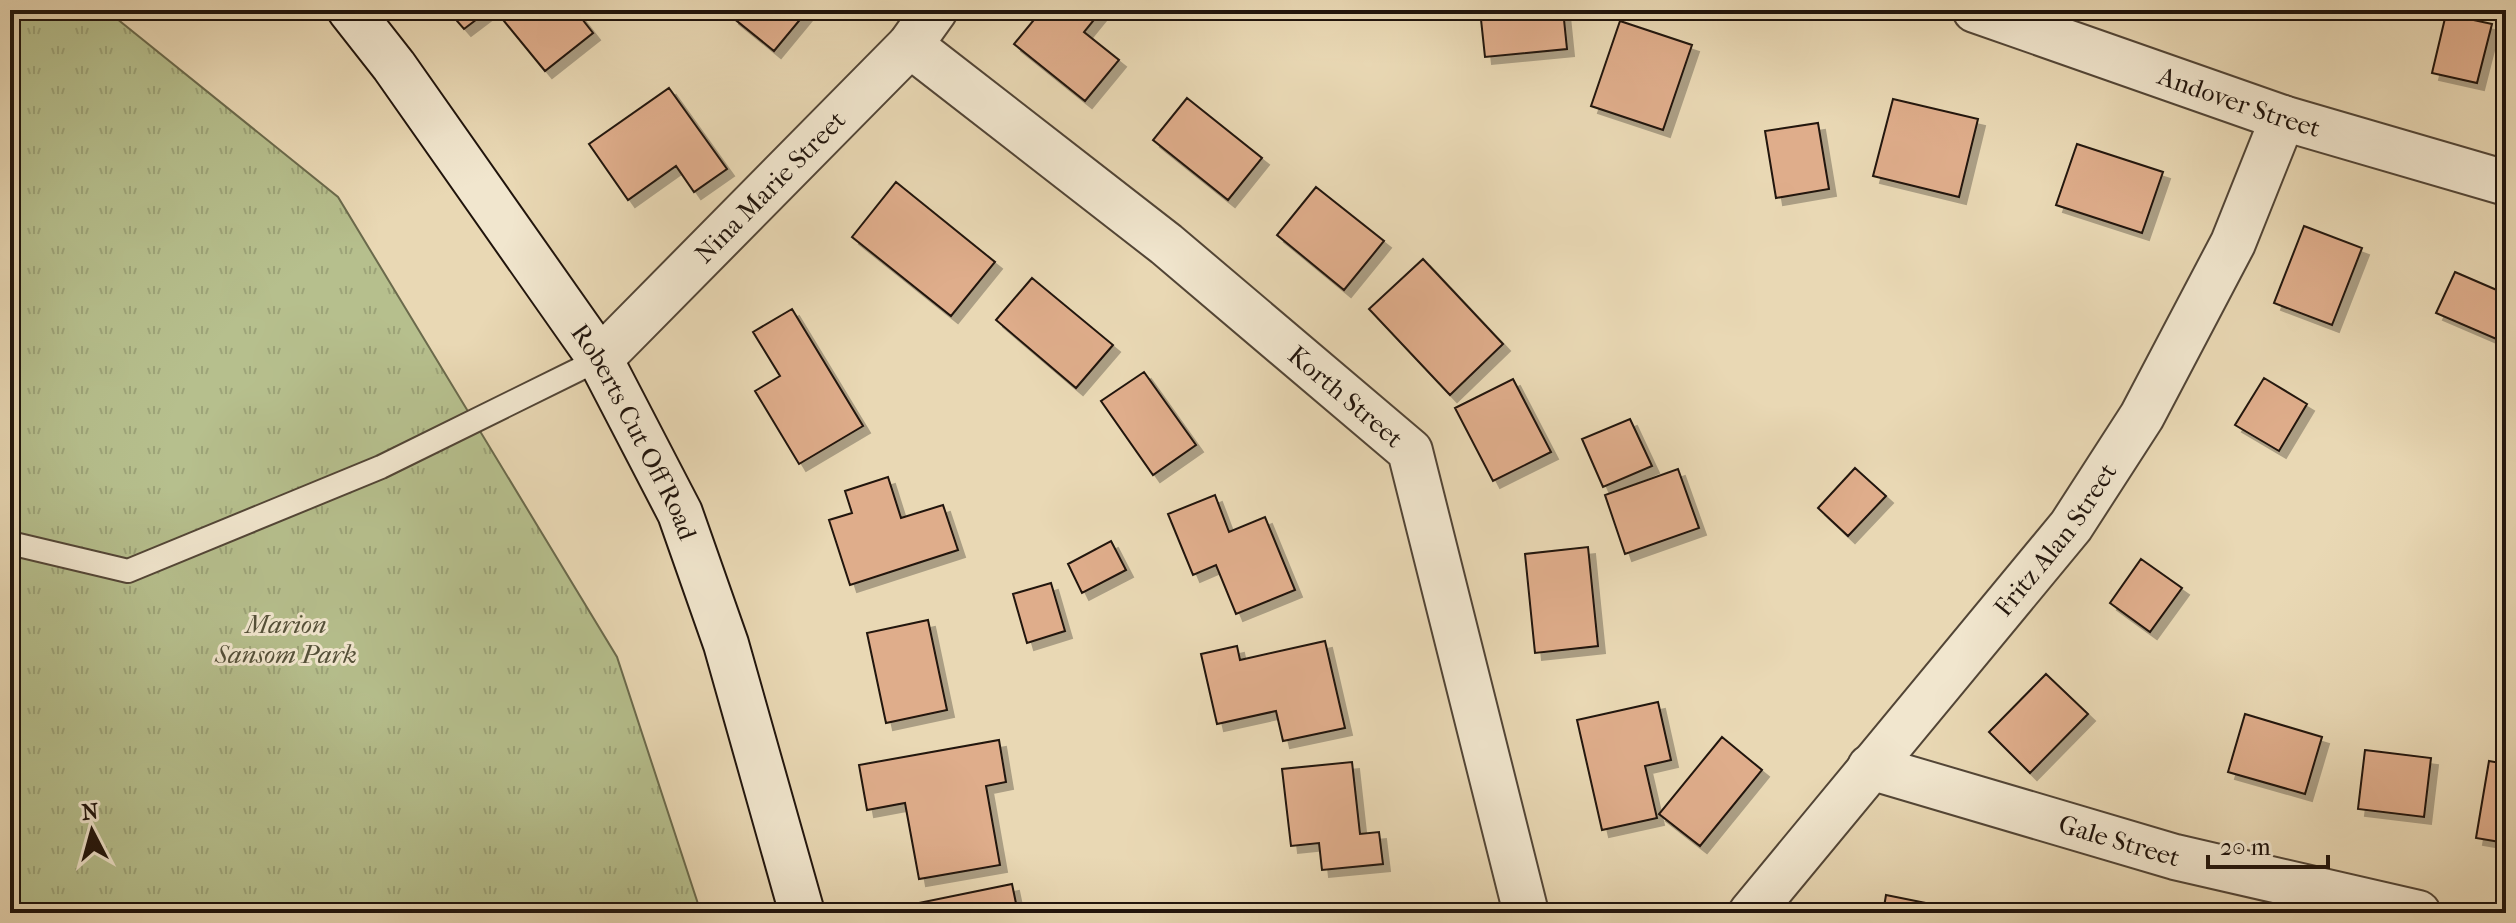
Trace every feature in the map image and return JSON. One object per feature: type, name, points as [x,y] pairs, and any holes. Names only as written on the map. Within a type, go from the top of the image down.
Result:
[{"type":"street","name":"Roberts Cut Off Road","points":[[350,10],[394,66],[600,359],[680,513],[726,644],[802,913]]},
{"type":"street","name":"Nina Marie Street","points":[[600,359],[910,45],[935,10]]},
{"type":"street","name":"Andover Street","points":[[1975,10],[2283,118],[2506,183]]},
{"type":"street","name":"Korth Street","points":[[910,45],[1166,244],[1410,451],[1526,913]]},
{"type":"street","name":"Fritz Alan Street","points":[[1751,913],[2071,526],[2142,416],[2233,243],[2283,118]]},
{"type":"street","name":"Gale Street","points":[[1870,767],[2175,857],[2418,913]]},
{"type":"lane","points":[[10,543],[128,571],[381,467],[600,359]]},
{"type":"green space","name":"Marion Sansom Park","points":[[10,10],[106,10],[338,197],[617,657],[701,913],[10,913]]},
{"type":"building","points":[[471,10],[489,10],[464,29],[457,21]]},
{"type":"building","points":[[495,10],[575,10],[593,33],[545,71]]},
{"type":"building","points":[[738,10],[808,10],[774,51],[732,17]]},
{"type":"building","points":[[1042,10],[1102,10],[1084,32],[1119,60],[1085,101],[1014,44]]},
{"type":"building","points":[[1480,10],[1563,10],[1567,49],[1485,57]]},
{"type":"building","points":[[2446,14],[2492,24],[2477,83],[2432,73]]},
{"type":"building","points":[[1620,21],[1692,45],[1663,130],[1591,106]]},
{"type":"building","points":[[669,88],[727,169],[694,192],[676,166],[628,200],[589,144]]},
{"type":"building","points":[[1187,98],[1262,158],[1228,200],[1153,140]]},
{"type":"building","points":[[1893,99],[1978,119],[1959,197],[1873,176]]},
{"type":"building","points":[[1818,123],[1829,189],[1776,198],[1765,131]]},
{"type":"building","points":[[2077,144],[2163,172],[2142,233],[2056,205]]},
{"type":"building","points":[[896,182],[995,262],[951,316],[852,237]]},
{"type":"building","points":[[1316,187],[1384,241],[1344,290],[1277,235]]},
{"type":"building","points":[[2304,226],[2362,248],[2332,325],[2274,303]]},
{"type":"building","points":[[1423,259],[1503,344],[1450,395],[1369,309]]},
{"type":"building","points":[[2455,272],[2506,294],[2506,331],[2501,341],[2436,313]]},
{"type":"building","points":[[1032,278],[1113,345],[1076,388],[996,320]]},
{"type":"building","points":[[792,309],[863,426],[799,464],[755,391],[780,376],[753,332]]},
{"type":"building","points":[[1144,372],[1196,445],[1153,475],[1101,401]]},
{"type":"building","points":[[2264,378],[2307,404],[2279,451],[2235,425]]},
{"type":"building","points":[[1513,379],[1551,452],[1493,481],[1455,408]]},
{"type":"building","points":[[1630,419],[1652,466],[1603,487],[1582,439]]},
{"type":"building","points":[[1855,468],[1886,496],[1848,536],[1818,508]]},
{"type":"building","points":[[1678,469],[1699,528],[1625,554],[1605,495]]},
{"type":"building","points":[[888,477],[901,518],[943,505],[958,550],[850,585],[829,520],[852,513],[845,491]]},
{"type":"building","points":[[1215,495],[1229,532],[1265,517],[1295,590],[1236,614],[1216,565],[1193,575],[1168,514]]},
{"type":"building","points":[[1111,541],[1126,570],[1082,593],[1068,564]]},
{"type":"building","points":[[1588,547],[1598,646],[1535,653],[1525,554]]},
{"type":"building","points":[[2141,559],[2182,588],[2150,632],[2110,603]]},
{"type":"building","points":[[1051,583],[1065,631],[1027,643],[1013,594]]},
{"type":"building","points":[[928,620],[947,710],[886,723],[867,633]]},
{"type":"building","points":[[1325,641],[1345,728],[1283,741],[1276,711],[1217,724],[1201,654],[1237,646],[1240,660]]},
{"type":"building","points":[[2046,674],[2088,714],[2030,773],[1989,732]]},
{"type":"building","points":[[1658,702],[1671,760],[1645,766],[1657,818],[1602,830],[1577,720]]},
{"type":"building","points":[[2245,714],[2322,737],[2305,794],[2228,772]]},
{"type":"building","points":[[1722,737],[1762,770],[1700,846],[1659,814]]},
{"type":"building","points":[[999,740],[1006,782],[986,786],[1000,865],[919,879],[905,803],[867,810],[859,765]]},
{"type":"building","points":[[2365,750],[2431,758],[2424,817],[2358,809]]},
{"type":"building","points":[[2489,761],[2506,764],[2506,843],[2476,838]]},
{"type":"building","points":[[1352,762],[1360,834],[1379,832],[1383,864],[1322,870],[1319,843],[1291,846],[1282,769]]},
{"type":"building","points":[[1012,884],[1018,913],[911,913],[909,905]]},
{"type":"building","points":[[1886,895],[1961,910],[1961,913],[1883,913]]}]
